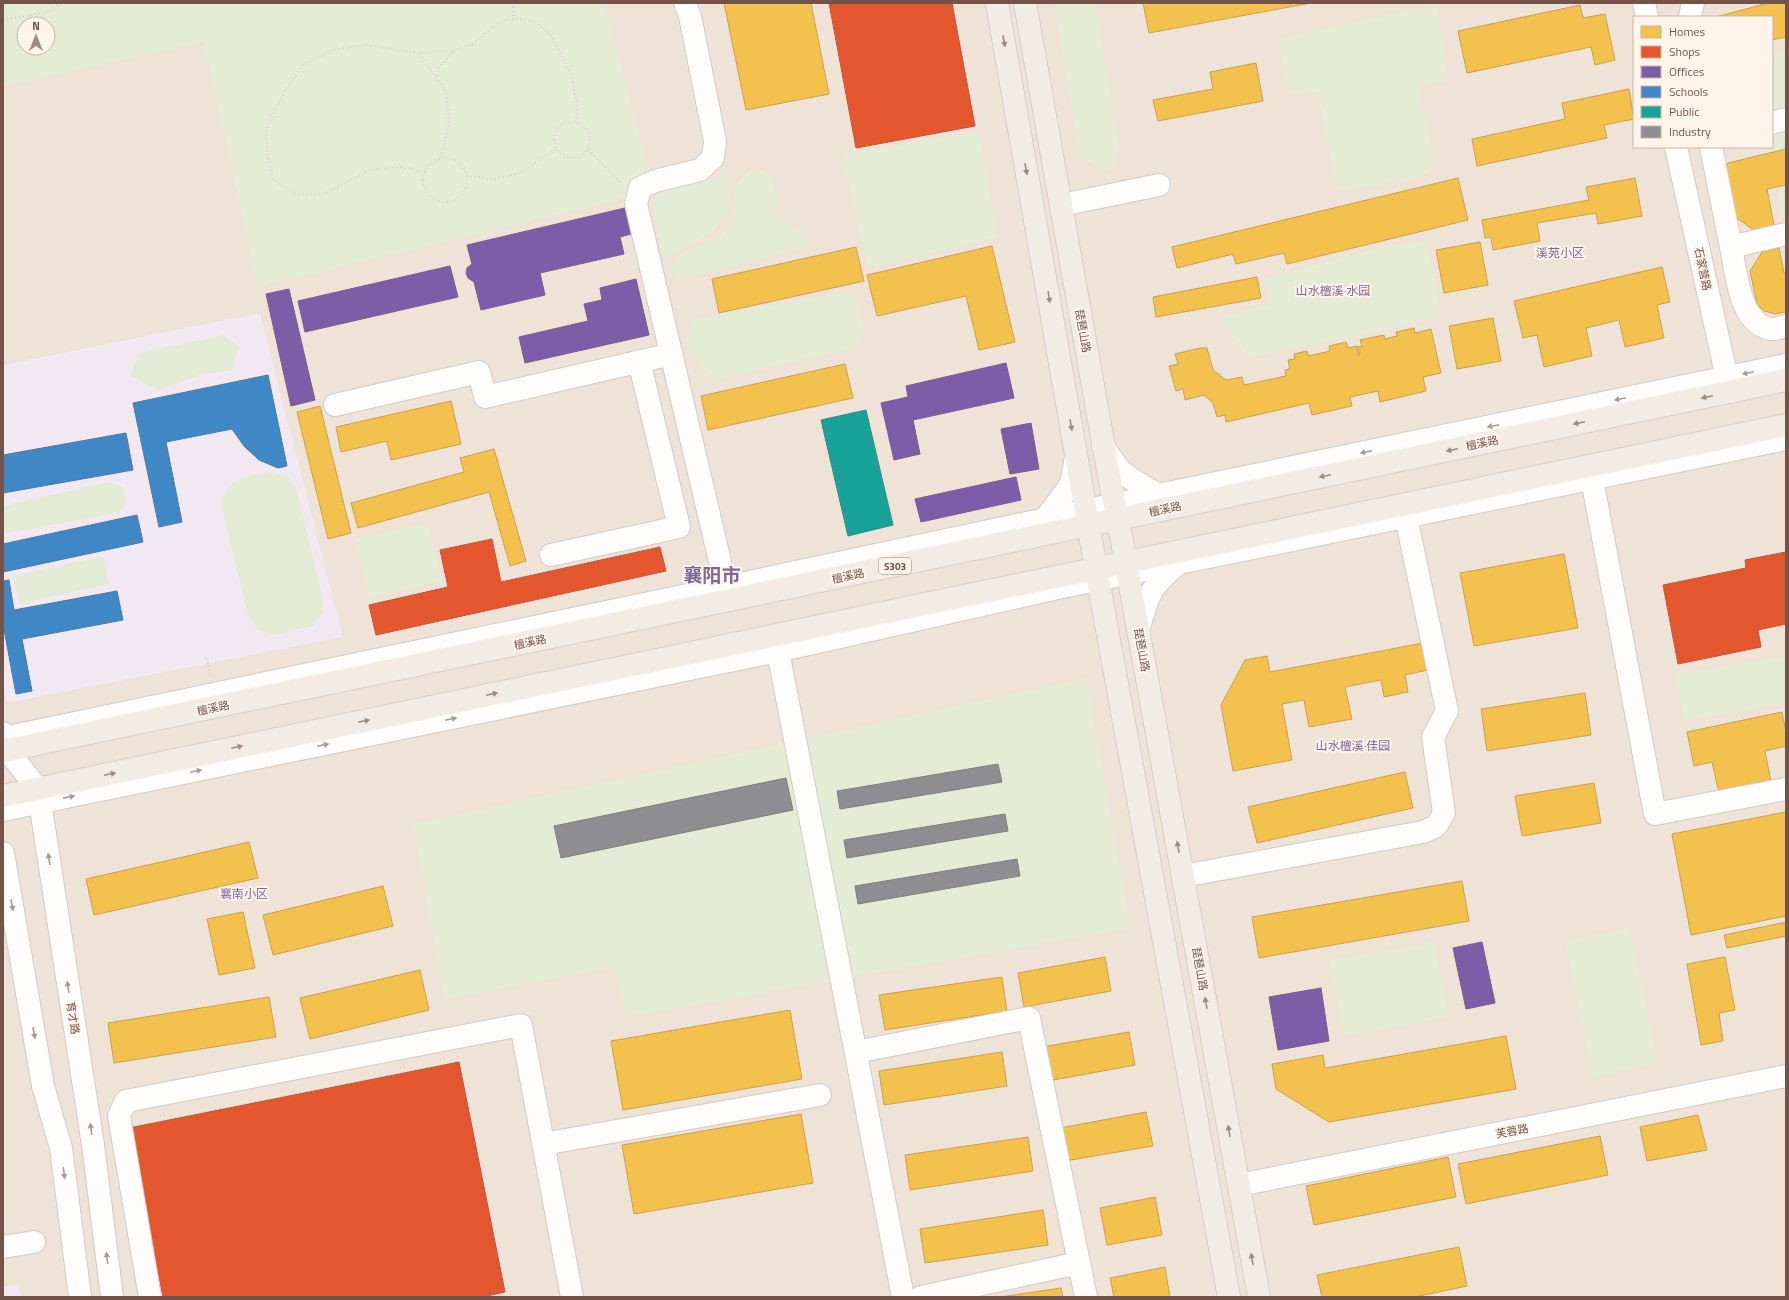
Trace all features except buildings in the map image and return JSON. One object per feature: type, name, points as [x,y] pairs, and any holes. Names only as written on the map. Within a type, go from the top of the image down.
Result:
[{"type":"main road","points":[[997,3],[1097,574],[1229,1297]]},
{"type":"main road","name":"琵琶山路","points":[[1025,3],[1103,446],[1117,511],[1259,1297]]},
{"type":"main road","name":"檀溪路","points":[[4,746],[1088,517],[1728,385],[1786,380]]},
{"type":"main road","points":[[3,796],[39,796],[777,643],[1786,425]]},
{"type":"street","points":[[685,3],[690,16],[715,141],[713,158],[700,170],[655,181],[640,188],[636,204],[728,594],[1045,518],[1088,517]]},
{"type":"street","points":[[1644,3],[1647,16]]},
{"type":"street","points":[[1690,16],[1693,3]]},
{"type":"street","points":[[1773,123],[1786,119]]},
{"type":"street","name":"石家营路","points":[[1676,148],[1728,385]]},
{"type":"street","points":[[1711,148],[1743,304],[1757,323],[1771,329],[1786,326]]},
{"type":"street","points":[[1061,205],[1159,185]]},
{"type":"street","points":[[1696,236],[1729,237],[1786,234]]},
{"type":"street","points":[[335,405],[479,372],[485,397],[672,354]]},
{"type":"street","points":[[551,554],[678,527],[639,361]]},
{"type":"street","points":[[1117,511],[1158,495],[1728,385],[1786,365]]},
{"type":"street","points":[[1127,568],[1179,563],[1786,439]]},
{"type":"street","points":[[1103,446],[1119,469],[1130,478],[1158,495]]},
{"type":"street","points":[[1045,518],[1071,484],[1076,454]]},
{"type":"street","points":[[1592,479],[1655,814],[1786,789]]},
{"type":"street","points":[[1183,876],[1423,832],[1436,826],[1444,813],[1433,737],[1447,711],[1406,517]]},
{"type":"street","points":[[1138,631],[1147,599],[1159,579],[1179,563]]},
{"type":"street","points":[[903,1297],[777,643],[1062,587],[1097,574]]},
{"type":"street","points":[[1062,587],[1087,595],[1097,610],[1108,632]]},
{"type":"street","name":"育才路","points":[[4,746],[39,796],[93,1144],[112,1297]]},
{"type":"street","points":[[3,810],[39,796]]},
{"type":"street","points":[[3,853],[43,1086],[61,1148],[80,1297]]},
{"type":"street","points":[[856,1052],[1029,1018],[1086,1297]]},
{"type":"street","points":[[150,1297],[119,1116],[126,1101],[521,1025],[572,1297]]},
{"type":"street","name":"芙蓉路","points":[[1239,1185],[1786,1076]]},
{"type":"street","points":[[543,1144],[820,1095]]},
{"type":"street","points":[[3,1247],[34,1242]]},
{"type":"street","points":[[921,1297],[1079,1263]]},
{"type":"path","points":[[3,18],[8,19],[48,12],[60,3]]},
{"type":"path","points":[[513,3],[514,18]]},
{"type":"path","points":[[425,172],[402,167],[369,170],[324,194],[294,194],[274,180],[267,151],[266,128],[286,89],[303,65],[333,50],[366,45],[419,54],[454,50],[473,44],[498,23],[514,18],[535,21],[551,35],[571,74],[577,103],[576,122]]},
{"type":"path","points":[[437,77],[439,67],[454,50]]},
{"type":"path","points":[[419,54],[437,77],[446,92],[449,107],[449,125],[440,159]]},
{"type":"path","points":[[576,122],[582,124],[590,133],[591,139],[588,150],[578,158],[572,158],[562,155],[556,149],[554,138],[559,127],[564,123],[576,122]]},
{"type":"path","points":[[467,176],[496,179],[520,173],[556,149]]},
{"type":"path","points":[[588,150],[620,180],[636,204]]},
{"type":"path","points":[[447,158],[460,164],[467,176],[465,190],[461,196],[455,200],[440,201],[433,198],[424,187],[425,172],[428,166],[440,159],[447,158]]},
{"type":"path","points":[[207,658],[210,676]]},
{"type":"shaded area","points":[[3,3],[1786,3],[1786,1297],[3,1297]]},
{"type":"shaded area","points":[[260,313],[343,637],[7,703],[3,684],[3,365]]},
{"type":"shaded area","points":[[20,1285],[21,1297],[3,1297],[3,1287]]},
{"type":"green space","points":[[3,3],[604,3],[654,191],[258,287],[204,42],[3,86]]},
{"type":"green space","points":[[1054,3],[1094,3],[1119,146],[1114,168],[1108,170],[1080,158]]},
{"type":"green space","points":[[1437,4],[1447,80],[1418,87],[1435,163],[1429,173],[1405,181],[1338,191],[1317,92],[1289,94],[1278,39]]},
{"type":"green space","points":[[1786,51],[1786,230],[1767,148],[1773,148],[1773,54]]},
{"type":"green space","points":[[979,132],[997,237],[868,268],[842,154]]},
{"type":"green space","points":[[751,169],[766,171],[774,187],[777,216],[798,228],[808,247],[678,280],[670,268],[681,254],[718,238],[734,220],[735,185]]},
{"type":"green space","points":[[729,175],[728,213],[711,233],[663,260],[652,202],[664,189]]},
{"type":"green space","points":[[1427,242],[1441,317],[1247,358],[1219,317],[1270,304],[1264,279],[1390,245]]},
{"type":"green space","points":[[842,291],[854,295],[865,332],[856,347],[716,380],[702,368],[686,345],[692,320]]},
{"type":"green space","points":[[224,335],[239,347],[231,371],[202,374],[158,391],[130,375],[139,353]]},
{"type":"green space","points":[[270,472],[287,475],[296,488],[323,600],[323,612],[313,626],[274,635],[258,630],[249,619],[221,504],[229,488],[239,479]]},
{"type":"green space","points":[[109,482],[122,487],[127,503],[118,513],[3,534],[3,506]]},
{"type":"green space","points":[[428,523],[441,581],[369,598],[356,539]]},
{"type":"green space","points":[[103,556],[109,584],[20,604],[13,576]]},
{"type":"green space","points":[[1786,656],[1786,703],[1684,721],[1676,675]]},
{"type":"green space","points":[[1086,678],[1130,928],[626,1017],[614,967],[445,999],[413,824]]},
{"type":"green space","points":[[1629,928],[1658,1063],[1594,1077],[1565,942]]},
{"type":"green space","points":[[1434,942],[1448,1017],[1344,1036],[1330,961]]},
{"type":"district","name":"溪苑小区","points":[[1560,252]]},
{"type":"district","name":"山水檀溪·水园","points":[[1333,290]]},
{"type":"district","name":"襄阳市","points":[[712,574]]},
{"type":"district","name":"山水檀溪·佳园","points":[[1353,745]]},
{"type":"district","name":"襄南小区","points":[[244,893]]}]
